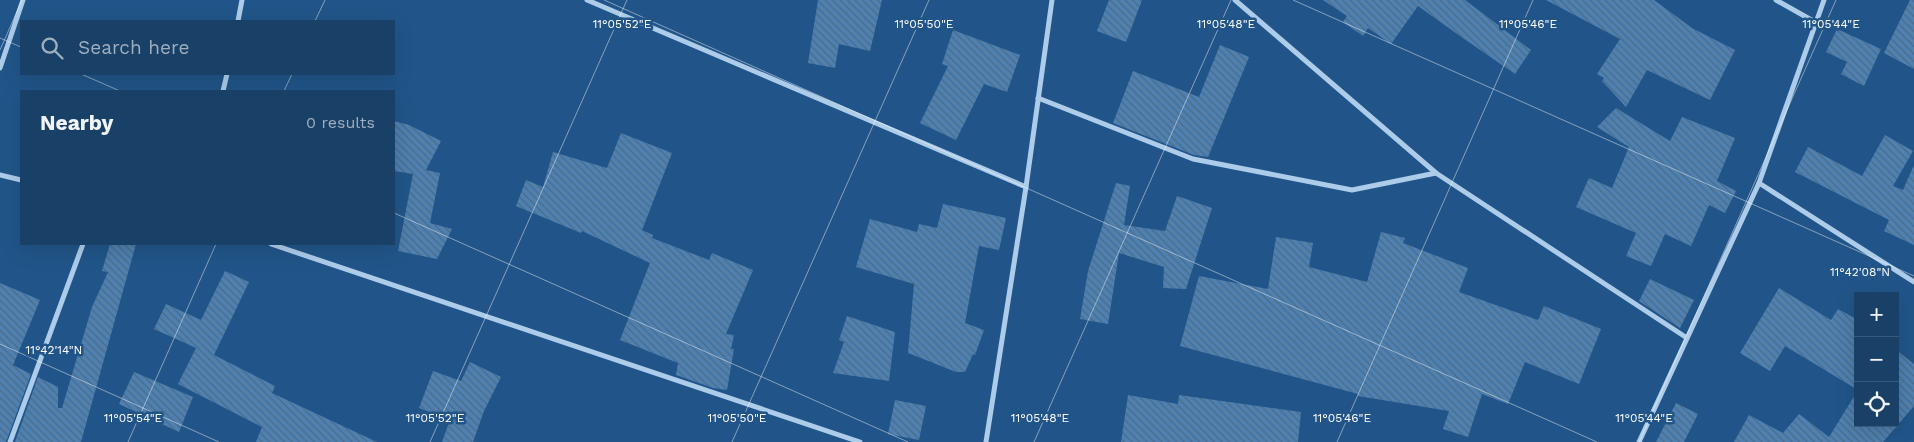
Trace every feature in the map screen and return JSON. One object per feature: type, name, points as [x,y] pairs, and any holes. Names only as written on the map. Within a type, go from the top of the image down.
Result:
[{"type":"street","points":[[0,68],[22,0]]},
{"type":"street","points":[[238,20],[242,0]]},
{"type":"street","points":[[587,0],[1026,187]]},
{"type":"street","points":[[986,442],[1026,187],[1052,0]]},
{"type":"street","points":[[1235,0],[1436,173],[1687,338]]},
{"type":"street","points":[[1776,0],[1815,22]]},
{"type":"street","points":[[1638,442],[1759,183],[1824,0]]},
{"type":"street","points":[[223,90],[227,75]]},
{"type":"street","points":[[1038,98],[1193,158],[1352,190],[1436,173]]},
{"type":"street","points":[[0,175],[20,180]]},
{"type":"street","points":[[1759,183],[1914,282]]},
{"type":"street","points":[[10,442],[83,245]]},
{"type":"street","points":[[274,245],[860,442]]},
{"type":"building","points":[[818,0],[882,0],[870,51],[839,44],[835,68],[808,63]]},
{"type":"building","points":[[1109,0],[1142,0],[1126,42],[1097,31]]},
{"type":"building","points":[[1323,0],[1465,0],[1531,50],[1515,74],[1418,6],[1391,44],[1368,28],[1363,36],[1343,22],[1347,16]]},
{"type":"building","points":[[1546,0],[1654,0],[1692,28],[1735,50],[1710,100],[1647,70],[1626,107],[1602,81],[1604,78],[1597,74],[1620,39]]},
{"type":"building","points":[[1910,0],[1914,0],[1914,69],[1884,53]]},
{"type":"building","points":[[1837,29],[1881,49],[1864,86],[1841,74],[1847,62],[1826,52]]},
{"type":"building","points":[[953,30],[1020,55],[1007,92],[984,84],[956,140],[920,123],[948,66],[942,64]]},
{"type":"building","points":[[1220,45],[1249,57],[1208,157],[1194,155],[1113,123],[1133,71],[1199,97]]},
{"type":"building","points":[[1616,108],[1670,141],[1682,117],[1735,138],[1717,181],[1736,191],[1725,213],[1709,205],[1691,246],[1665,234],[1651,266],[1626,256],[1636,233],[1576,207],[1589,178],[1612,188],[1629,147],[1597,127]]},
{"type":"building","points":[[395,121],[409,125],[441,141],[426,170],[440,173],[430,223],[452,229],[437,259],[398,251],[413,174],[395,171]]},
{"type":"building","points":[[621,133],[672,153],[642,230],[653,235],[652,238],[709,260],[712,253],[753,270],[726,334],[734,335],[731,349],[734,349],[727,390],[713,388],[676,375],[678,363],[620,340],[650,263],[582,231],[581,233],[516,206],[526,180],[543,187],[553,152],[607,168]]},
{"type":"building","points":[[1885,135],[1913,151],[1893,186],[1903,190],[1914,165],[1914,245],[1884,231],[1889,220],[1795,172],[1808,147],[1862,176]]},
{"type":"building","points":[[1116,183],[1130,186],[1124,225],[1165,231],[1177,196],[1212,208],[1186,289],[1163,288],[1164,267],[1119,253],[1108,324],[1080,319],[1088,271]]},
{"type":"building","points":[[943,204],[1006,218],[999,250],[979,246],[965,323],[984,330],[975,355],[973,354],[965,372],[956,372],[908,353],[914,284],[856,267],[870,219],[917,232],[919,224],[937,228]]},
{"type":"building","points":[[1381,232],[1405,238],[1403,243],[1468,268],[1459,292],[1538,320],[1544,306],[1601,329],[1579,384],[1525,362],[1508,404],[1482,394],[1468,437],[1443,429],[1449,411],[1358,396],[1358,394],[1180,346],[1199,276],[1268,289],[1276,237],[1313,243],[1309,267],[1367,282]]},
{"type":"building","points":[[110,245],[136,245],[81,442],[15,442],[38,377],[58,387],[58,408],[62,408],[92,307],[108,272],[102,271]]},
{"type":"building","points":[[225,271],[249,282],[214,355],[275,386],[272,393],[377,442],[256,442],[262,427],[178,384],[196,348],[154,329],[166,304],[201,320]]},
{"type":"building","points":[[1650,279],[1694,300],[1680,328],[1639,301]]},
{"type":"building","points":[[0,283],[40,300],[13,365],[31,374],[6,442],[0,442]]},
{"type":"building","points":[[1779,288],[1831,320],[1838,309],[1854,318],[1854,388],[1785,346],[1770,371],[1740,353]]},
{"type":"building","points":[[847,316],[895,332],[889,381],[833,373],[844,342],[839,340]]},
{"type":"building","points":[[1899,352],[1914,364],[1914,406],[1899,423]]},
{"type":"building","points":[[470,362],[501,377],[484,411],[473,442],[442,442],[450,420],[419,408],[433,371],[461,381]]},
{"type":"building","points":[[134,372],[193,397],[179,432],[119,404]]},
{"type":"building","points":[[1128,395],[1178,404],[1179,395],[1301,412],[1298,442],[1121,442]]},
{"type":"building","points":[[1854,396],[1854,427],[1896,427],[1883,442],[1734,442],[1749,415],[1783,433],[1799,414],[1829,437]]},
{"type":"building","points":[[895,400],[926,406],[919,440],[888,434]]},
{"type":"building","points":[[1676,403],[1698,414],[1684,442],[1656,442]]}]
